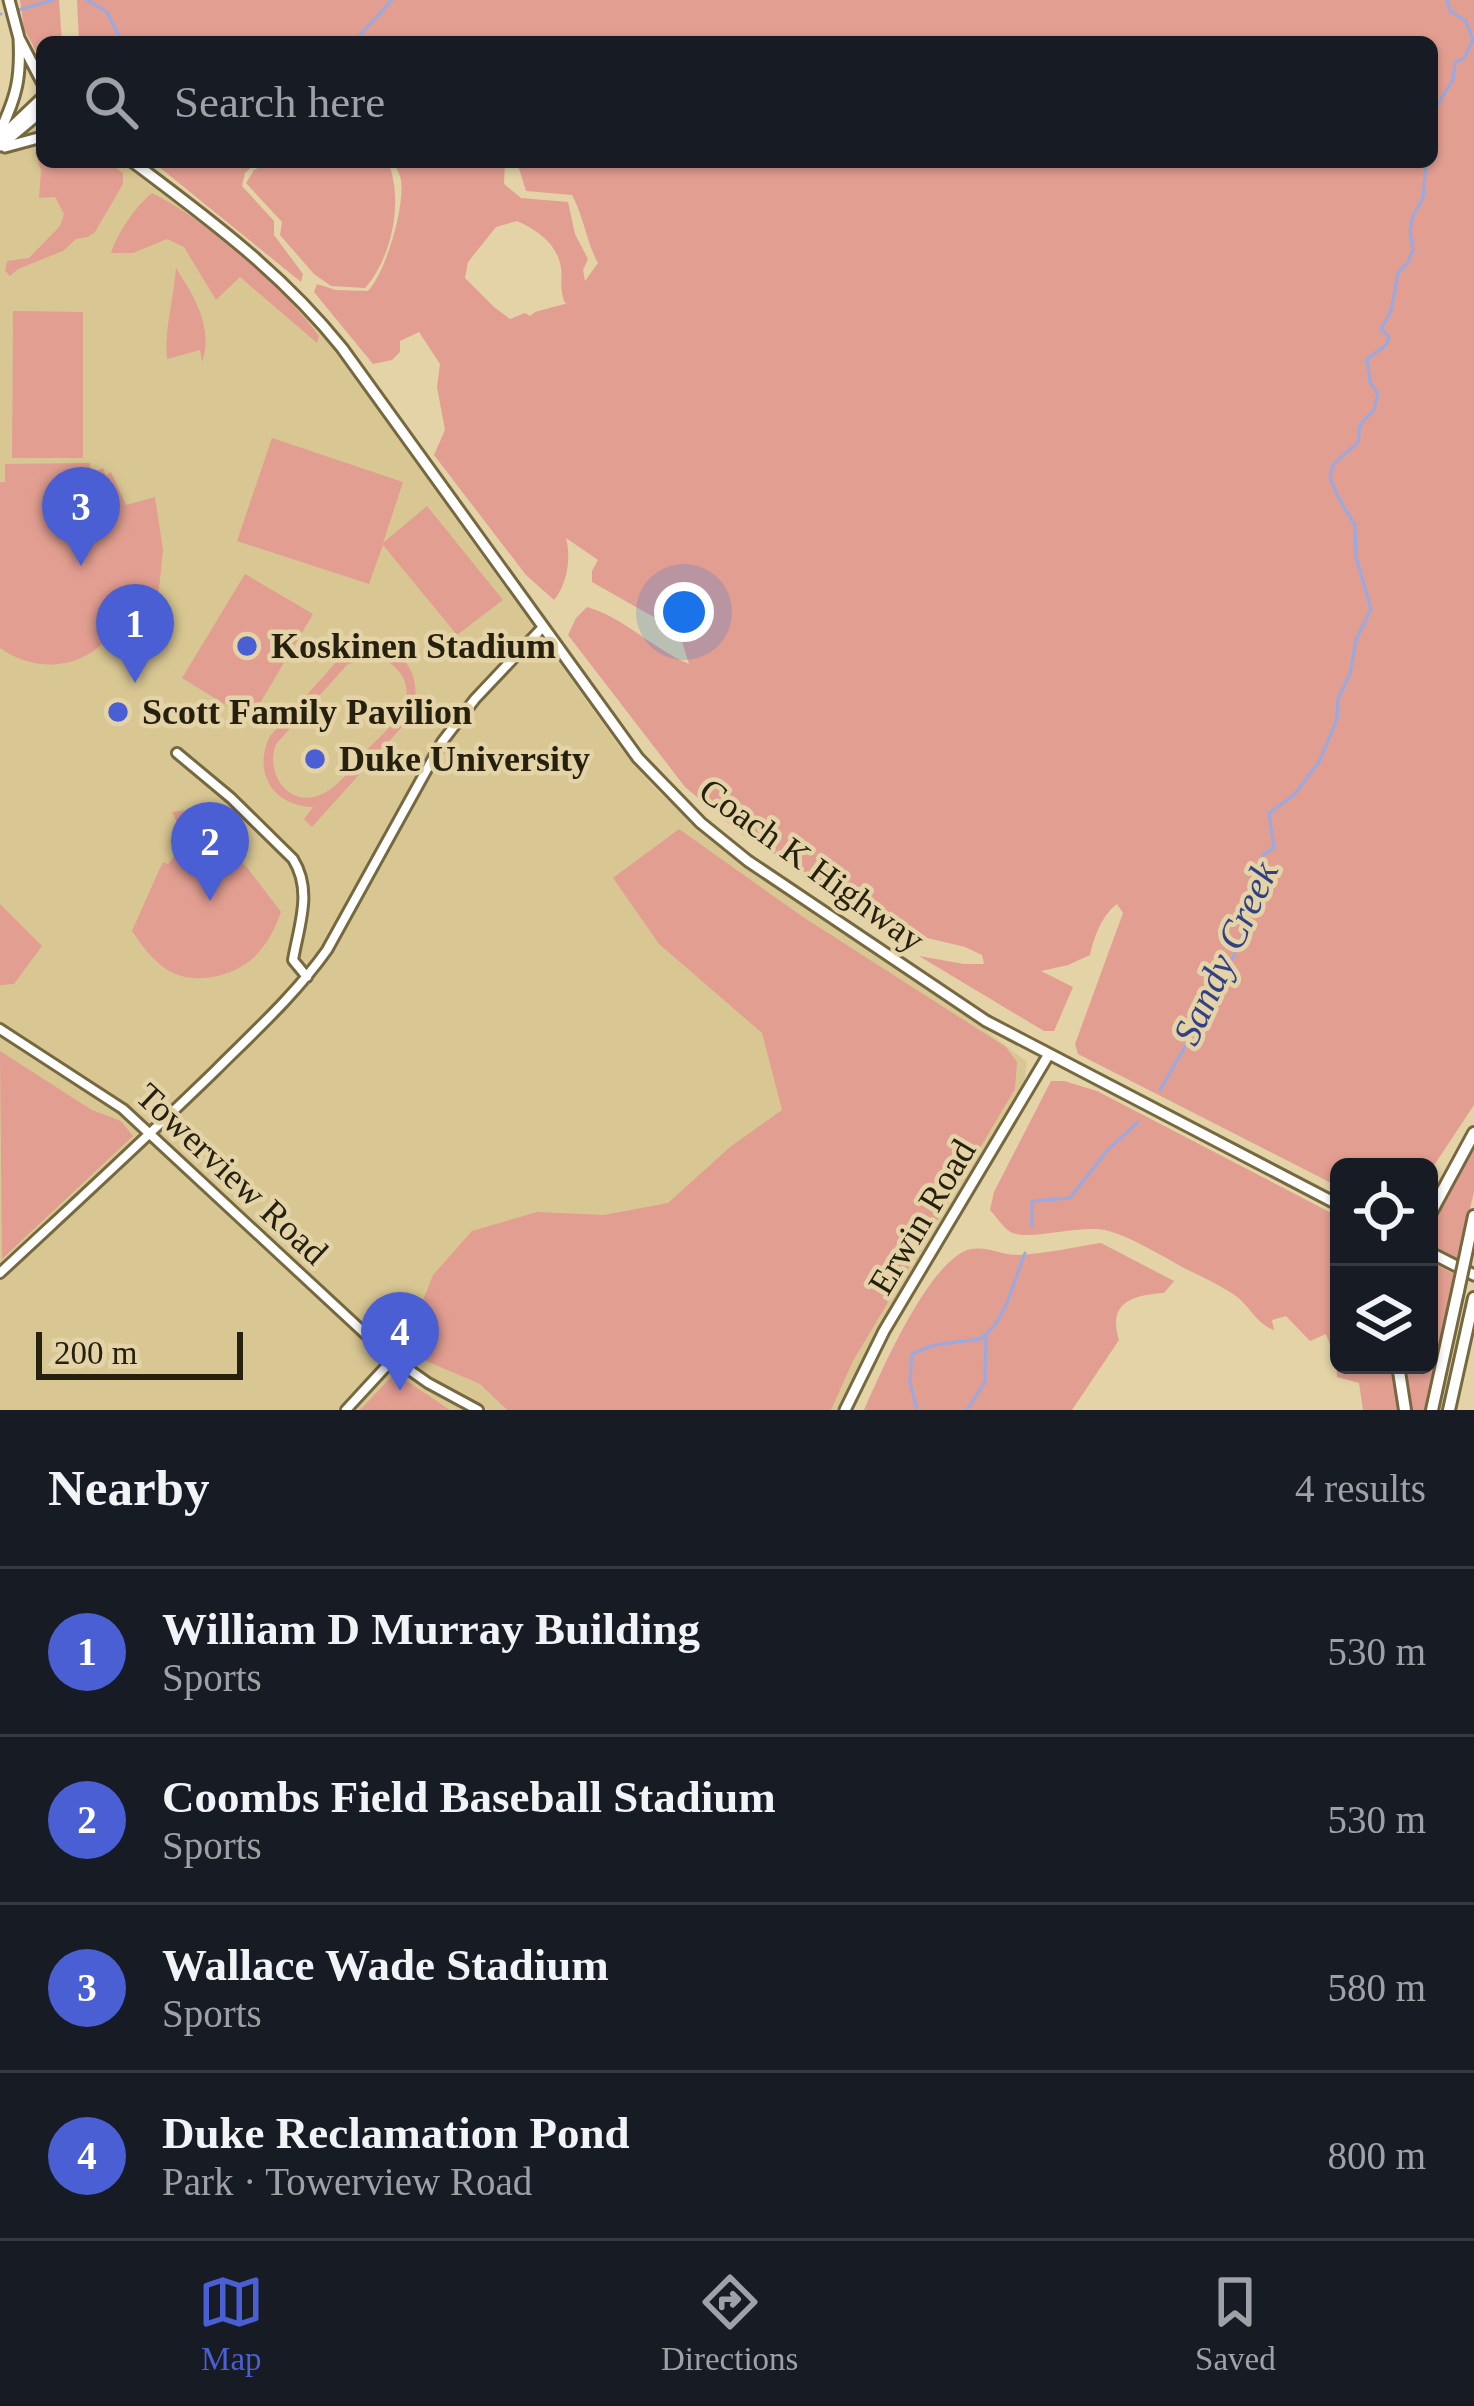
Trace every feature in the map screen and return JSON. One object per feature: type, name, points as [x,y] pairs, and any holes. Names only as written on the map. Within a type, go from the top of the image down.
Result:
[{"type":"highway","points":[[1438,1199],[1474,1133]]},
{"type":"highway","points":[[1432,1410],[1474,1216]]},
{"type":"highway","points":[[1449,1410],[1474,1299]]},
{"type":"highway","points":[[1399,1374],[1405,1410]]},
{"type":"main road","points":[[0,141],[18,90],[20,67],[19,38],[9,0]]},
{"type":"main road","points":[[19,38],[36,71]]},
{"type":"main road","points":[[0,141],[36,104]]},
{"type":"main road","points":[[0,141],[36,115]]},
{"type":"main road","points":[[0,141],[36,138]]},
{"type":"main road","name":"Coach K Highway","points":[[141,168],[246,248],[310,309],[638,758],[719,838],[943,994],[1330,1200]]},
{"type":"main road","name":"Erwin Road","points":[[844,1410],[884,1331],[1049,1054]]},
{"type":"main road","points":[[1438,1257],[1474,1275]]},
{"type":"street","points":[[0,1273],[307,977],[327,950],[442,742],[543,627]]},
{"type":"street","points":[[177,753],[231,798],[299,869],[304,891],[302,920],[292,960],[307,977]]},
{"type":"street","name":"Towerview Road","points":[[0,1029],[114,1101],[393,1359],[478,1410]]},
{"type":"street","points":[[346,1410],[393,1359]]},
{"type":"shaded area","points":[[20,0],[59,0],[62,36],[36,36],[36,51],[24,29]]},
{"type":"shaded area","points":[[77,0],[1474,0],[1474,1105],[1438,1159],[1330,1158],[1330,1182],[1078,1054],[1075,1044],[1123,913],[1117,904],[1099,927],[1090,955],[1041,971],[1073,987],[1054,1031],[1044,1031],[919,956],[984,964],[982,955],[878,926],[824,884],[740,833],[685,787],[568,635],[587,607],[689,664],[680,635],[592,582],[598,560],[566,538],[567,570],[554,600],[526,575],[434,455],[445,430],[437,387],[440,364],[419,332],[400,341],[400,352],[392,360],[373,364],[314,292],[317,284],[368,291],[375,282],[400,206],[401,180],[396,168],[505,168],[504,184],[521,198],[568,202],[575,234],[588,259],[585,281],[598,263],[572,195],[526,191],[519,168],[1438,168],[1438,36],[79,36]],"holes":[[[517,221],[554,249],[568,303],[530,316],[525,313],[510,319],[465,278],[468,262],[496,227]]]},
{"type":"shaded area","name":"Duke University","points":[[36,116],[36,168],[129,168],[266,273],[341,359],[621,749],[655,788],[706,835],[779,890],[1027,1062],[1024,1083],[1011,1107],[901,1289],[838,1410],[0,1410],[0,151]]},
{"type":"shaded area","points":[[116,168],[123,173],[123,184],[95,232],[10,276],[5,271],[7,261],[29,258],[60,226],[64,214],[55,197],[39,198],[41,170]]},
{"type":"shaded area","points":[[160,168],[250,168],[242,186],[274,221],[274,235],[303,274],[301,282]]},
{"type":"shaded area","points":[[390,168],[395,194],[393,228],[382,261],[365,288],[331,286],[314,274],[280,235],[282,222],[246,183],[254,170]]},
{"type":"shaded area","points":[[152,193],[197,220],[265,276],[319,336],[317,343],[240,277],[216,300],[184,247],[167,239],[133,253],[111,253],[128,220]]},
{"type":"shaded area","points":[[176,268],[204,325],[202,362],[200,350],[167,359]]},
{"type":"shaded area","points":[[13,311],[83,312],[83,458],[12,458]]},
{"type":"shaded area","points":[[272,438],[403,482],[383,543],[427,506],[503,600],[457,635],[383,545],[369,584],[237,541]]},
{"type":"shaded area","points":[[90,463],[91,473],[103,468],[106,475],[111,472],[126,505],[155,497],[163,550],[158,598],[153,598],[151,607],[126,601],[111,633],[97,648],[71,662],[42,664],[13,656],[0,648],[0,482],[5,482],[5,464]]},
{"type":"shaded area","name":"Koskinen Stadium","points":[[245,574],[313,614],[250,720],[182,678]]},
{"type":"shaded area","points":[[356,640],[395,653],[409,668],[415,687],[410,718],[312,827],[304,819],[313,807],[287,801],[270,785],[264,762],[270,736]],"holes":[[[371,656],[396,668],[405,683],[406,700],[399,716],[331,789],[314,797],[292,794],[274,768],[276,744],[347,665]]]},
{"type":"shaded area","points":[[217,806],[208,834],[246,866],[281,912],[266,944],[249,961],[226,974],[186,977],[158,963],[132,931],[163,862],[168,864],[184,837],[172,812]]},
{"type":"shaded area","points":[[679,829],[803,917],[1006,1047],[1017,1062],[1015,1089],[853,1361],[831,1410],[507,1410],[480,1384],[417,1357],[415,1320],[433,1275],[472,1231],[537,1212],[604,1215],[668,1203],[730,1147],[782,1110],[762,1033],[659,944],[613,878]]},
{"type":"shaded area","points":[[0,904],[42,946],[14,984],[0,985]]},
{"type":"shaded area","points":[[0,1051],[92,1110],[121,1121],[133,1136],[2,1259]]},
{"type":"shaded area","points":[[1051,1081],[1097,1091],[1330,1212],[1330,1345],[1326,1334],[1310,1341],[1286,1316],[1272,1320],[1274,1330],[1267,1327],[1233,1294],[1109,1231],[1028,1235],[1006,1229],[990,1210],[994,1192]]},
{"type":"shaded area","points":[[1474,1140],[1474,1191],[1459,1259],[1438,1248],[1438,1210]]},
{"type":"shaded area","points":[[1101,1243],[1174,1281],[1164,1293],[1133,1299],[1120,1309],[1119,1340],[1072,1410],[864,1410],[908,1319],[955,1257],[977,1248],[1017,1255]]},
{"type":"shaded area","points":[[1438,1266],[1456,1275],[1438,1356]]},
{"type":"shaded area","points":[[395,1373],[450,1410],[360,1410]]},
{"type":"shaded area","points":[[1392,1374],[1397,1410],[1363,1410],[1359,1383],[1337,1377]]},
{"type":"shaded area","points":[[1403,1374],[1434,1374],[1426,1410],[1409,1410]]},
{"type":"waterway","points":[[18,10],[53,0]]},
{"type":"waterway","points":[[87,0],[107,12],[119,36]]},
{"type":"waterway","points":[[359,36],[392,0]]},
{"type":"waterway","name":"Sandy Creek","points":[[1438,104],[1453,80],[1455,63],[1465,57],[1473,40],[1466,21],[1450,11],[1447,0]]},
{"type":"waterway","name":"Sandy Creek","points":[[1160,1090],[1189,1040],[1209,991],[1234,956],[1252,910],[1263,855],[1274,848],[1269,813],[1294,795],[1319,762],[1337,719],[1338,699],[1350,674],[1356,640],[1371,609],[1356,557],[1355,525],[1330,478],[1333,465],[1358,442],[1360,425],[1374,410],[1378,394],[1370,382],[1367,359],[1389,337],[1381,329],[1391,311],[1398,273],[1413,250],[1410,230],[1423,198],[1426,168]]},
{"type":"waterway","name":"Sandy Creek","points":[[1032,1226],[1032,1201],[1070,1198],[1106,1152],[1138,1122]]},
{"type":"waterway","name":"Sandy Creek","points":[[967,1410],[985,1382],[986,1334],[1004,1308],[1025,1253]]},
{"type":"waterway","points":[[917,1410],[910,1382],[912,1354],[985,1335]]},
{"type":"place","name":"Wallace Wade Stadium","points":[[81,566]]},
{"type":"place","name":"Koskinen Stadium","points":[[247,646]]},
{"type":"place","name":"William D Murray Building","points":[[135,683]]},
{"type":"place","name":"Scott Family Pavilion","points":[[118,712]]},
{"type":"place","name":"Duke University","points":[[315,759]]},
{"type":"place","name":"Coombs Field Baseball Stadium","points":[[210,901]]},
{"type":"place","name":"Duke Reclamation Pond","points":[[400,1391]]}]
